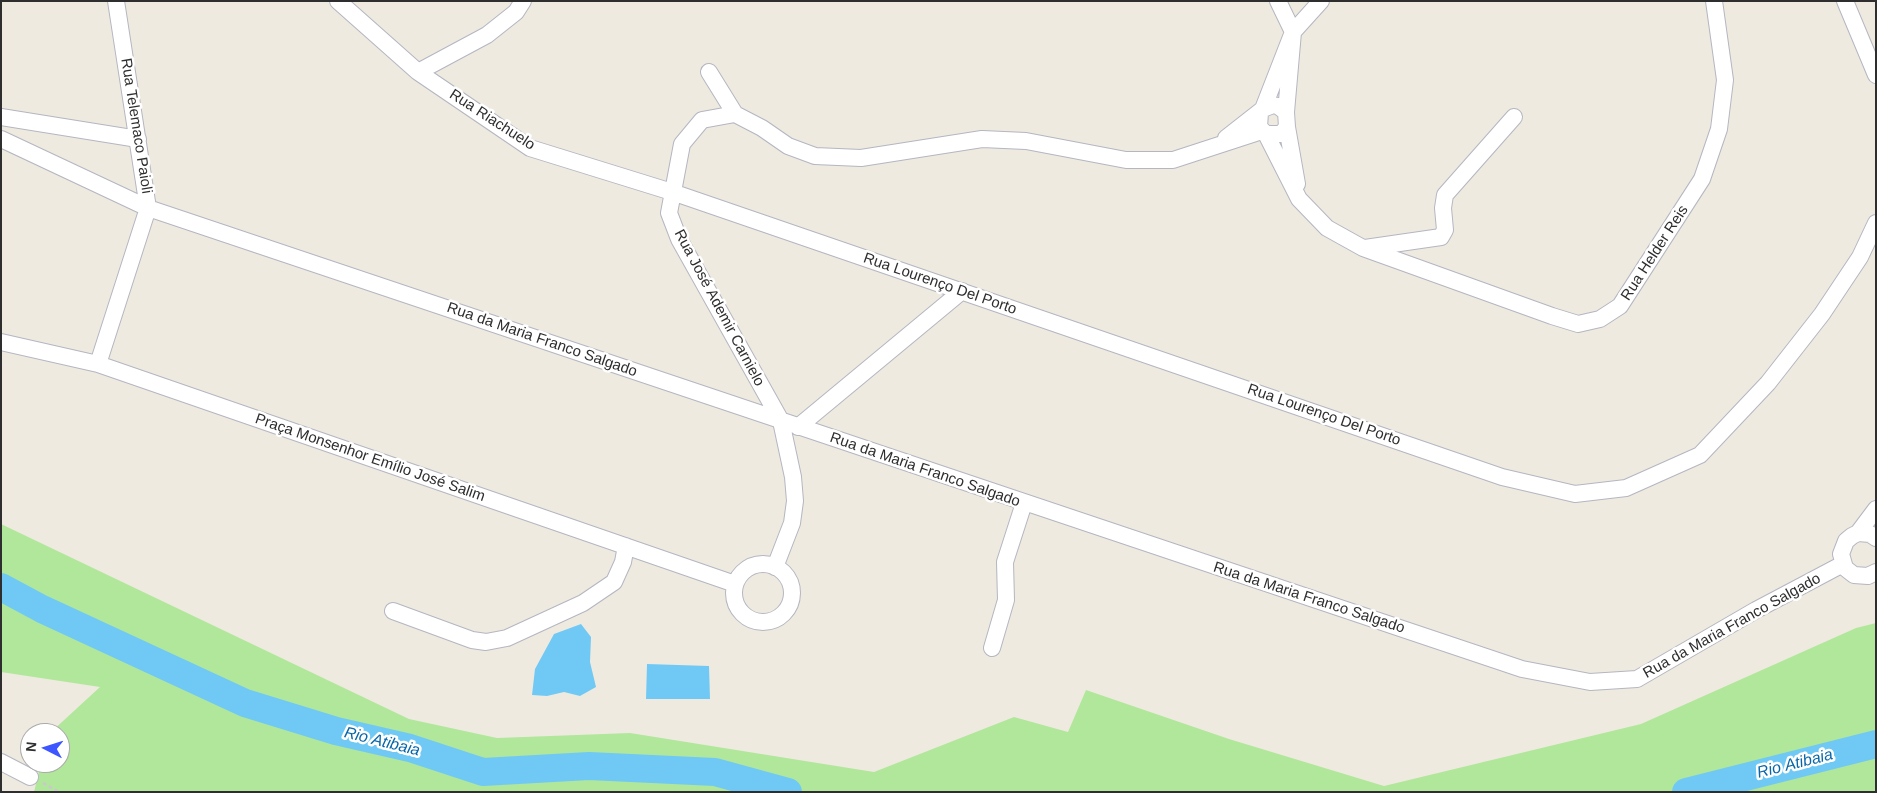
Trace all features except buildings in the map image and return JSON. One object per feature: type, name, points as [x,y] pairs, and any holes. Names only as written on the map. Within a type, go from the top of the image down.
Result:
[{"type":"street","name":"Rua Telemaco Paioli","points":[[98,364],[148,208],[116,1]]},
{"type":"street","name":"Rua Riachuelo","points":[[338,1],[418,72],[530,148],[672,192]]},
{"type":"street","points":[[418,72],[487,34],[516,12],[523,1]]},
{"type":"street","points":[[1278,1],[1293,32],[1286,119],[1299,199]]},
{"type":"street","points":[[1264,133],[1258,122],[1293,32],[1321,1]]},
{"type":"street","name":"Rua Helder Reis","points":[[1264,133],[1299,199],[1327,228],[1363,248],[1578,324],[1600,319],[1620,306],[1702,179],[1718,129],[1725,80],[1714,1]]},
{"type":"street","points":[[1845,1],[1876,75]]},
{"type":"street","points":[[709,72],[735,114],[762,128],[788,146],[815,156],[862,158],[982,139],[1026,141],[1126,160],[1173,160],[1264,133],[1281,134],[1286,119]]},
{"type":"street","points":[[1215,146],[1262,111],[1278,106],[1286,119]]},
{"type":"street","name":"Rua José Ademir Carnielo","points":[[735,114],[702,120],[682,144],[669,213],[679,239],[781,421],[793,477],[795,501],[792,523],[775,566]]},
{"type":"street","points":[[1,117],[138,139]]},
{"type":"street","points":[[1363,248],[1441,237],[1446,230],[1443,208],[1446,195],[1514,117]]},
{"type":"street","name":"Rua da Maria Franco Salgado","points":[[1,139],[148,208],[1522,669],[1590,682],[1637,679],[1756,610],[1843,564]]},
{"type":"street","name":"Rua Lourenço Del Porto","points":[[672,192],[1502,477],[1575,494],[1626,488],[1700,455],[1768,383],[1822,314],[1860,257],[1876,223]]},
{"type":"street","points":[[798,427],[962,291]]},
{"type":"street","name":"Praça Monsenhor Emílio José Salim","points":[[1,342],[98,364],[735,584]]},
{"type":"street","points":[[992,648],[1006,600],[1005,562],[1024,503]]},
{"type":"street","points":[[1876,509],[1870,532],[1846,541],[1842,548],[1843,564],[1854,575],[1861,577],[1876,572]]},
{"type":"street","points":[[393,611],[472,640],[486,642],[507,638],[583,603],[614,582],[623,562],[626,546]]},
{"type":"street","points":[[754,566],[775,566],[786,577],[791,595],[784,612],[777,619],[758,622],[748,619],[736,604],[735,584],[746,570],[754,566]]},
{"type":"street","points":[[1,762],[30,777]]},
{"type":"green space","points":[[1,524],[409,719],[497,738],[630,733],[874,772],[1014,717],[1068,732],[1086,690],[1229,739],[1384,786],[1641,724],[1856,628],[1876,623],[1876,792],[34,792],[39,773],[70,773],[70,723],[61,723],[100,687],[1,672]]},
{"type":"water","points":[[581,624],[591,637],[590,662],[596,687],[580,696],[564,692],[547,696],[532,695],[535,669],[554,634]]},
{"type":"water","points":[[647,664],[709,666],[710,699],[646,699]]},
{"type":"waterway","name":"Rio Atibaia","points":[[1,587],[42,609],[245,703],[336,731],[410,748],[483,772],[589,766],[715,772],[788,792]]},
{"type":"waterway","name":"Rio Atibaia","points":[[1686,792],[1876,744]]}]
